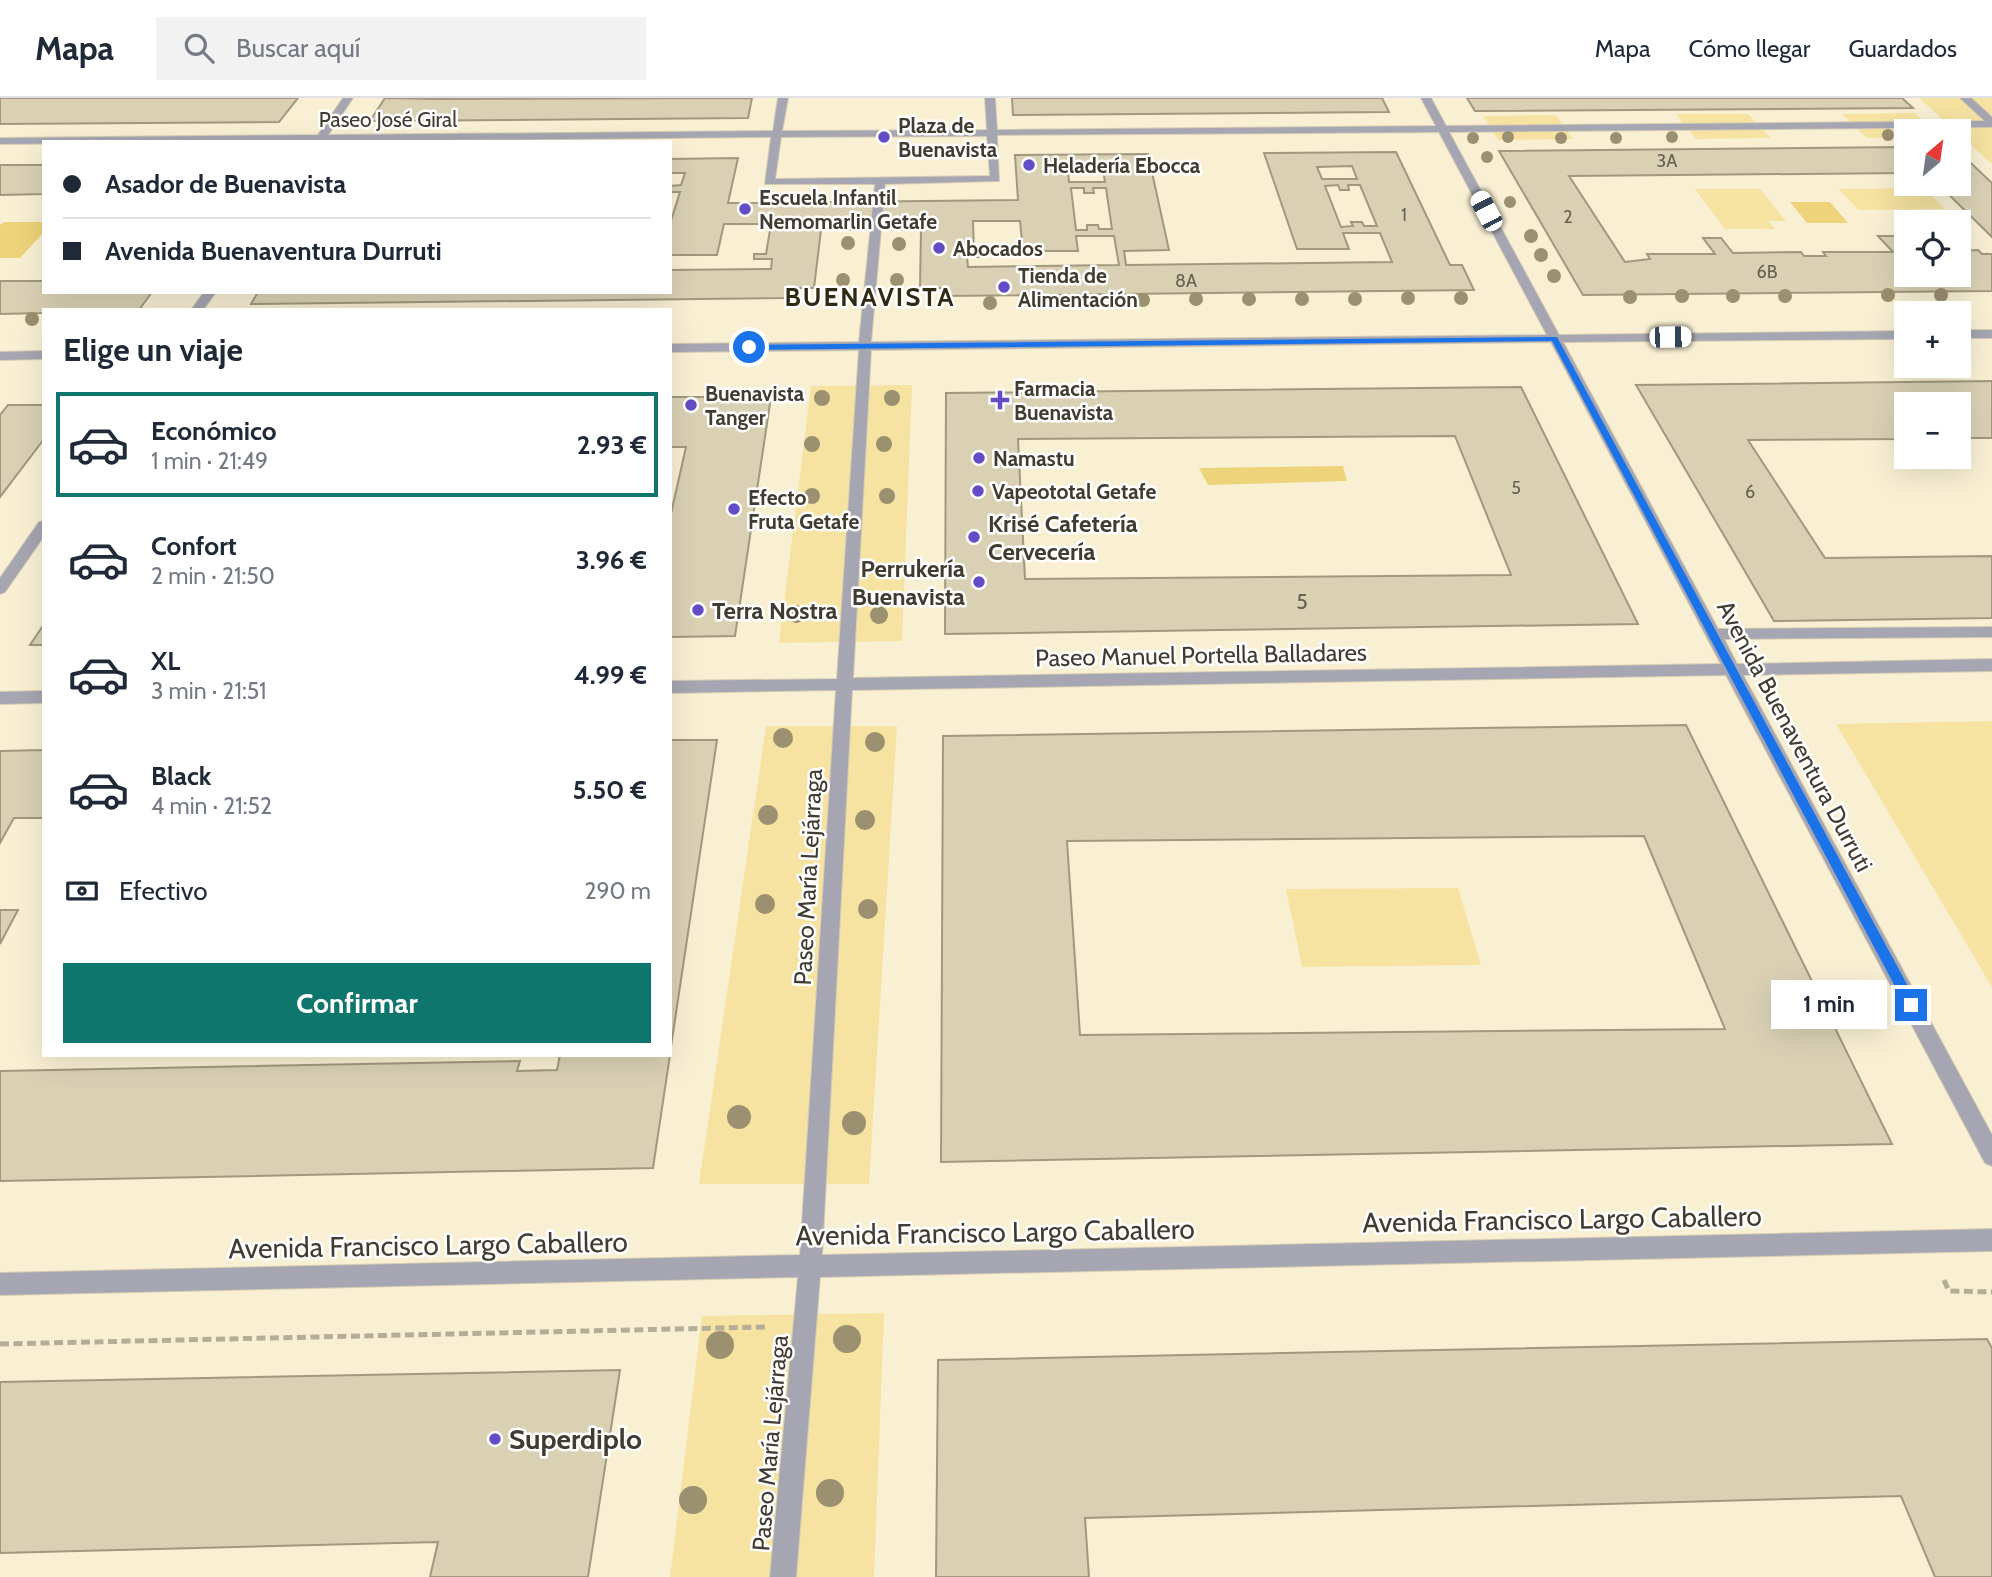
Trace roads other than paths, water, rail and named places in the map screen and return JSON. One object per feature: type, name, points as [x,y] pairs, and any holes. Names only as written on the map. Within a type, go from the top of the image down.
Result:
[{"type":"street","points":[[320,140],[348,98]]},
{"type":"street","points":[[783,98],[769,182],[995,179],[990,98]]},
{"type":"street","name":"Avenida Buenaventura Durruti","points":[[1426,98],[1992,1156]]},
{"type":"street","points":[[1965,98],[1992,123]]},
{"type":"street","name":"Paseo José Giral","points":[[320,140],[1992,123]]},
{"type":"street","name":"Paseo José Giral","points":[[0,141],[42,141]]},
{"type":"street","name":"Paseo María Lejárraga","points":[[783,1577],[810,1266],[865,346],[880,181]]},
{"type":"street","points":[[1971,334],[1992,334]]},
{"type":"street","points":[[672,348],[1894,335]]},
{"type":"street","points":[[0,356],[42,355]]},
{"type":"street","points":[[0,589],[42,528]]},
{"type":"street","points":[[1713,634],[1992,632]]},
{"type":"street","name":"Paseo Manuel Portella Balladares","points":[[672,687],[1992,666]]},
{"type":"street","points":[[0,698],[42,697]]},
{"type":"street","name":"Avenida Francisco Largo Caballero","points":[[0,1284],[1992,1240]]},
{"type":"place","name":"Plaza de Buenavista","points":[[884,137]]},
{"type":"place","name":"Heladería Ebocca","points":[[1029,165]]},
{"type":"place","name":"Escuela Infantil Nemomarlin Getafe","points":[[745,209]]},
{"type":"place","name":"Abocados","points":[[939,248]]},
{"type":"place","name":"Tienda de Alimentación","points":[[1004,287]]},
{"type":"place","name":"Farmacia Buenavista","points":[[1000,400]]},
{"type":"place","name":"Buenavista Tanger","points":[[691,405]]},
{"type":"place","name":"Namastu","points":[[979,458]]},
{"type":"place","name":"Vapeototal Getafe","points":[[978,491]]},
{"type":"place","name":"Efecto Fruta Getafe","points":[[734,509]]},
{"type":"place","name":"Krisé Cafetería Cervecería","points":[[974,537]]},
{"type":"place","name":"Perrukería Buenavista","points":[[979,582]]},
{"type":"place","name":"Terra Nostra","points":[[698,610]]},
{"type":"place","name":"Superdiplo","points":[[495,1439]]},
{"type":"district","name":"BUENAVISTA","points":[[870,297]]}]
